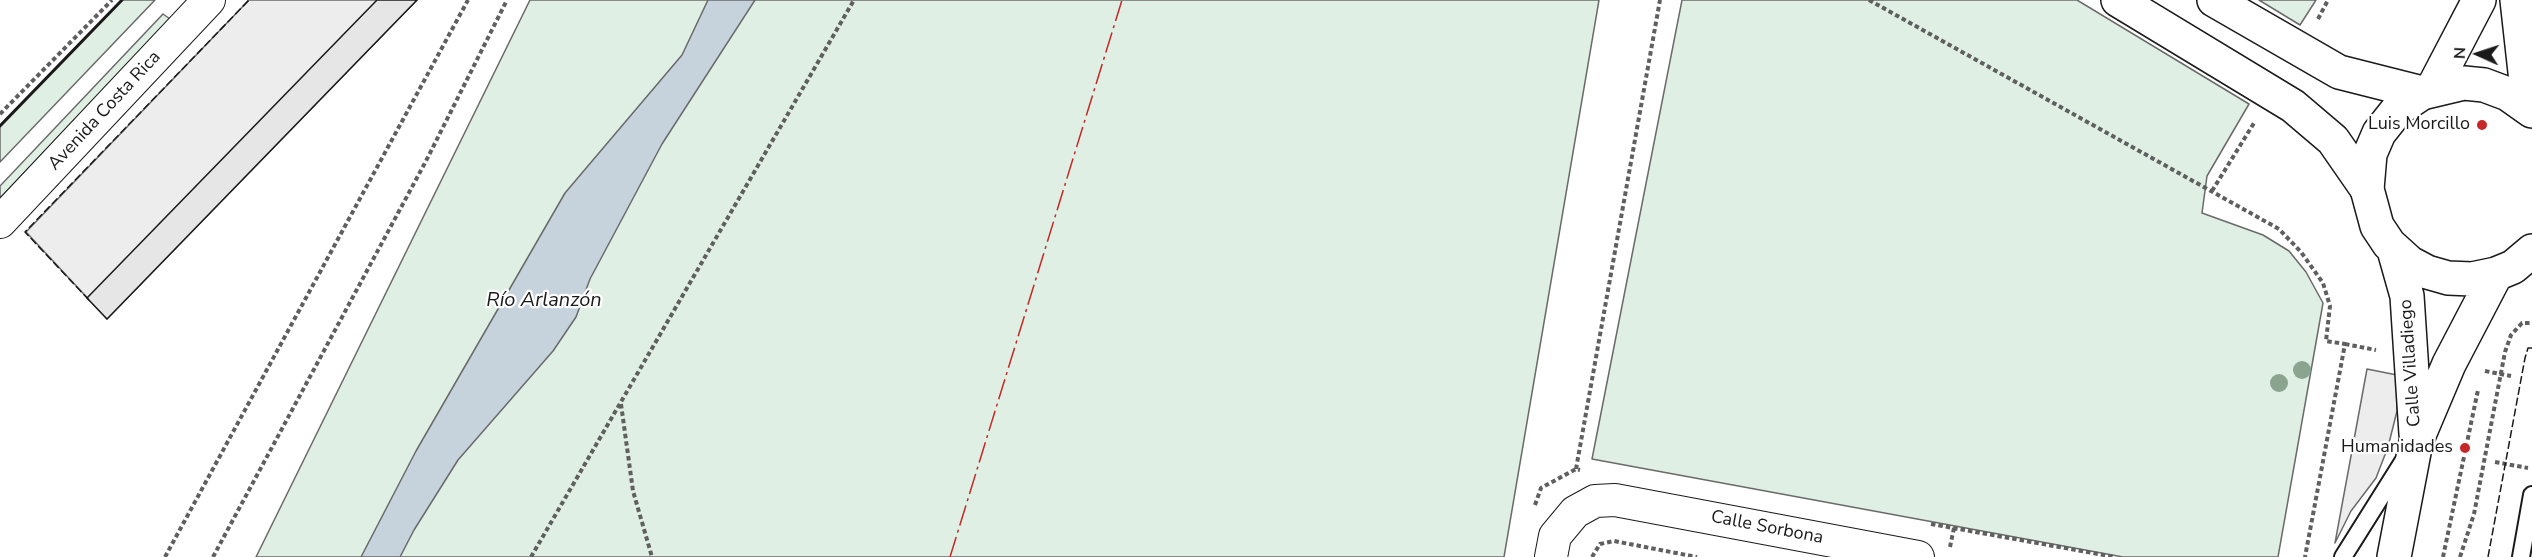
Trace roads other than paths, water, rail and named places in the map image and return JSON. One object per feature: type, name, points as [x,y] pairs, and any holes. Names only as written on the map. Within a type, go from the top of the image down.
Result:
[{"type":"main road","points":[[2118,0],[2293,106],[2333,140],[2367,189],[2377,226],[2394,250],[2421,269],[2448,278],[2472,279],[2518,267]]},
{"type":"main road","points":[[2214,0],[2339,72],[2427,91]]},
{"type":"main road","points":[[2427,91],[2479,0]]},
{"type":"main road","points":[[2517,0],[2530,110]]},
{"type":"main road","points":[[2367,189],[2370,154],[2379,133],[2398,109],[2427,91],[2464,83],[2484,85],[2508,94],[2530,110]]},
{"type":"main road","name":"Calle Villadiego","points":[[2394,250],[2407,296],[2416,442]]},
{"type":"main road","name":"Calle Villadiego","points":[[2394,557],[2416,442],[2449,364],[2518,267]]},
{"type":"street","name":"Avenida Costa Rica","points":[[0,222],[210,0]]},
{"type":"street","name":"Calle Sorbona","points":[[1551,557],[1555,536],[1575,512],[1595,501],[1615,500],[1918,557]]},
{"type":"lane","name":"Calle Villadiego","points":[[2343,557],[2416,442]]},
{"type":"lane","points":[[2521,557],[2532,495]]},
{"type":"water","name":"Río Arlanzón","points":[[708,0],[755,0],[662,144],[590,279],[576,317],[553,351],[458,460],[414,530],[400,557],[361,557],[416,451],[565,193],[682,55]]},
{"type":"place","name":"Luis Morcillo","points":[[2482,125]]},
{"type":"place","name":"Humanidades","points":[[2465,448]]}]
